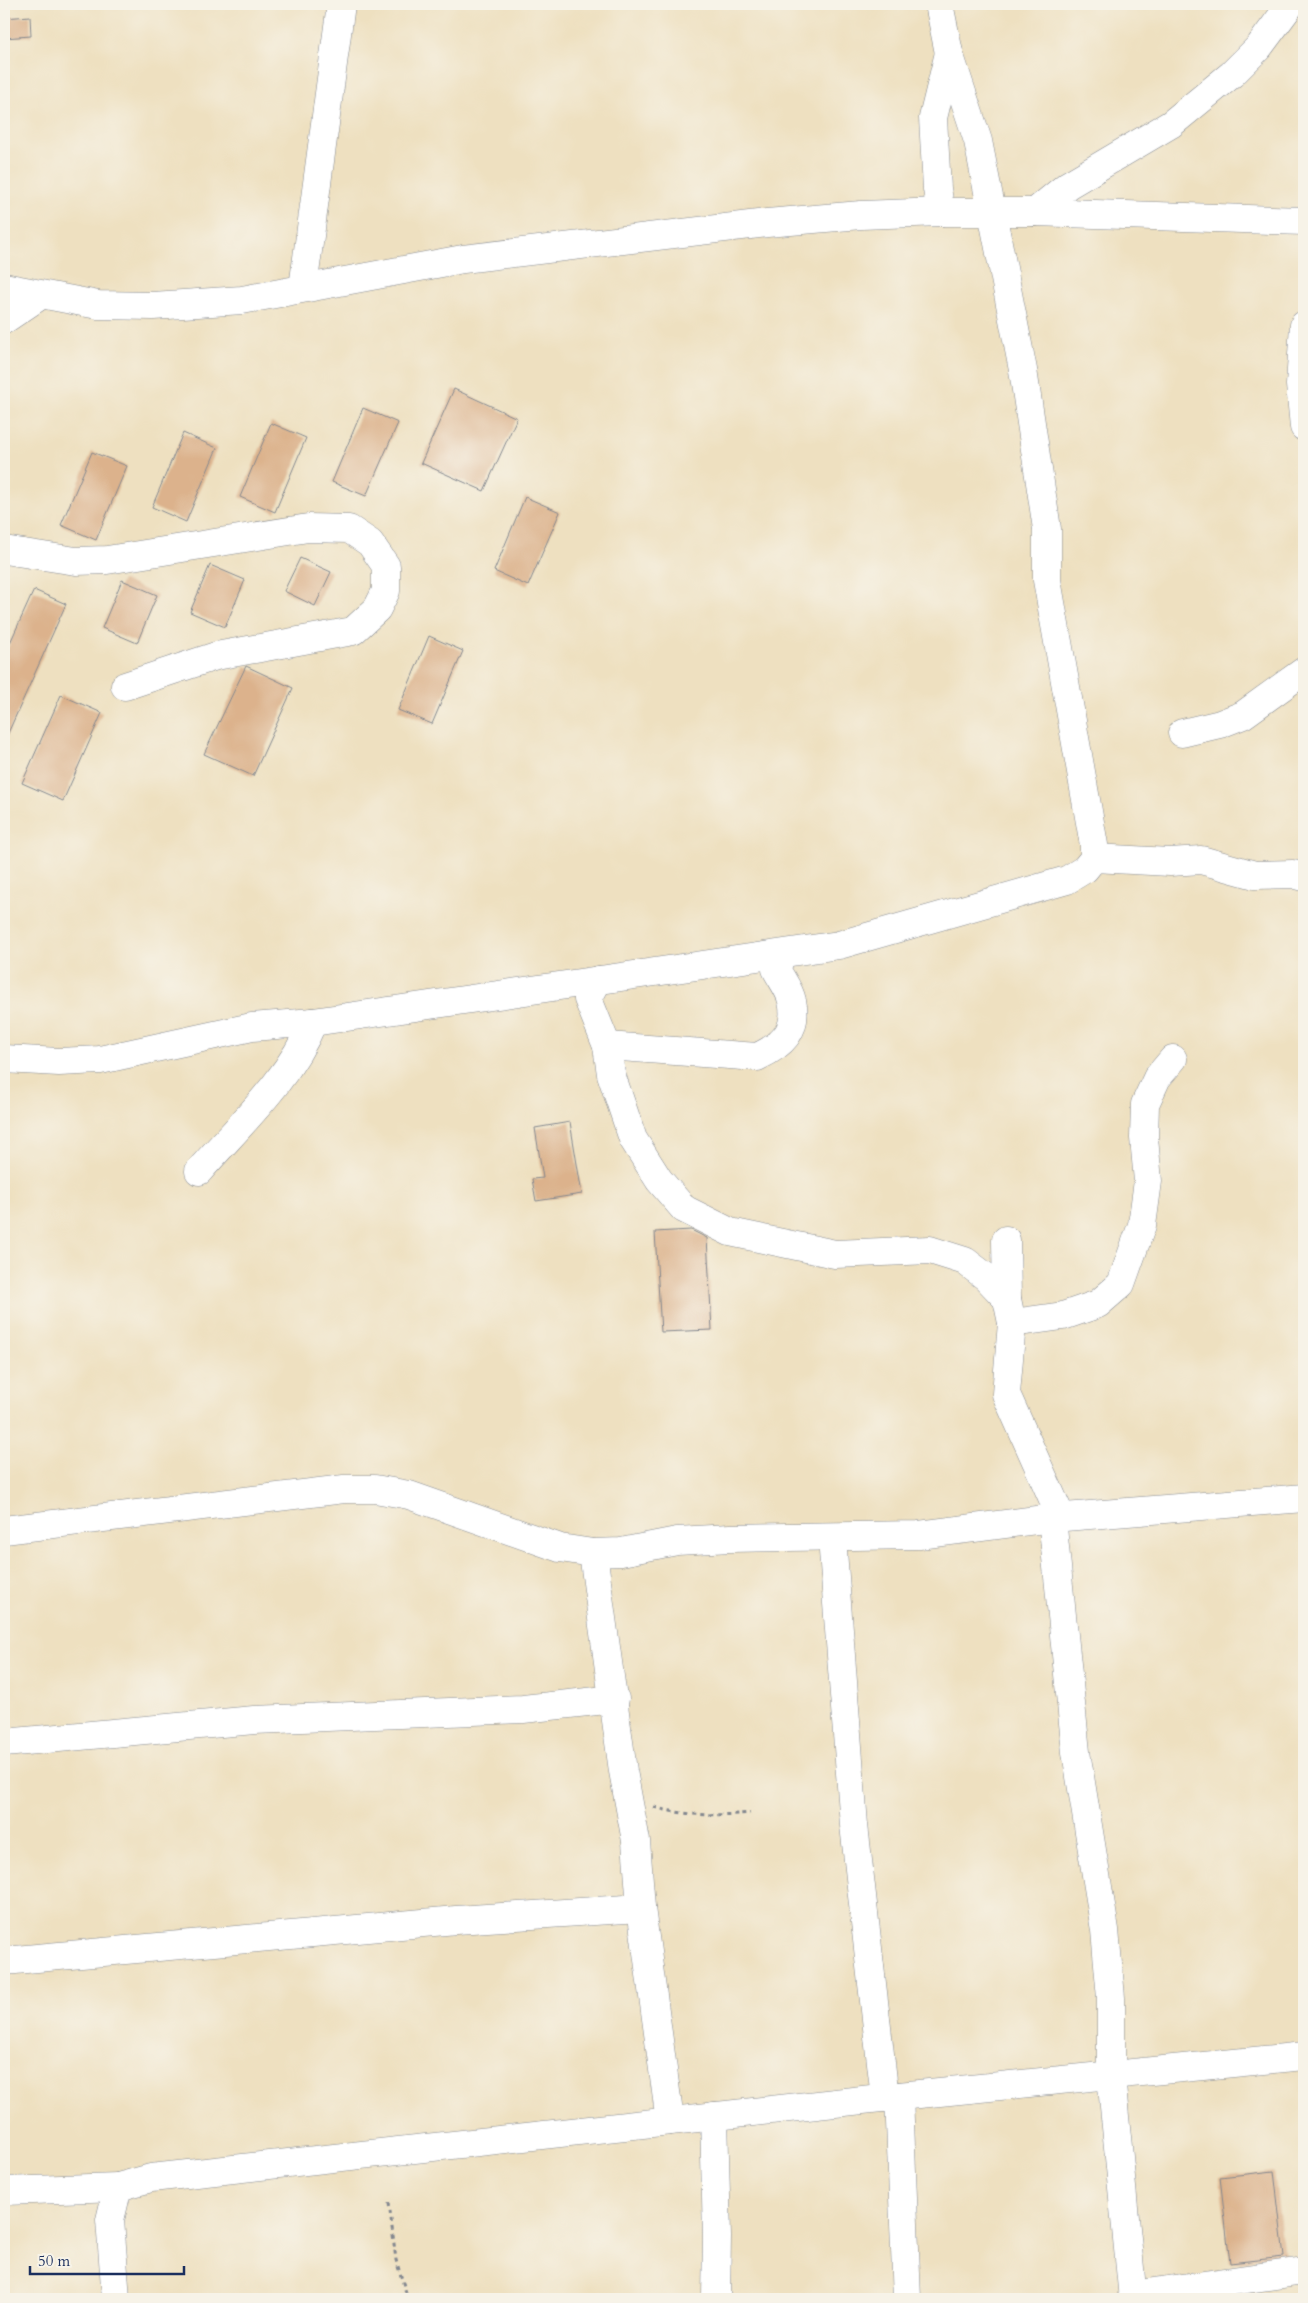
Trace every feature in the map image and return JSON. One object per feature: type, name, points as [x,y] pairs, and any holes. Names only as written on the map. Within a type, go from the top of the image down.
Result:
[{"type":"street","points":[[303,288],[341,4]]},
{"type":"street","points":[[939,4],[949,53],[972,118],[1024,370],[1047,529],[1047,580],[1092,832],[1094,858]]},
{"type":"street","points":[[1035,212],[1068,185],[1171,124],[1232,74],[1259,47],[1291,4]]},
{"type":"street","points":[[941,212],[936,180],[934,118],[949,53]]},
{"type":"street","points":[[4,287],[98,305],[153,306],[242,300],[463,258],[767,223],[861,215],[941,212],[1035,212],[1298,225]]},
{"type":"street","points":[[4,320],[41,295]]},
{"type":"street","points":[[1304,325],[1300,385],[1304,427]]},
{"type":"street","points":[[4,550],[76,560],[107,560],[308,528],[348,530],[370,543],[386,566],[386,591],[377,609],[353,631],[216,656],[125,686]]},
{"type":"street","points":[[1182,733],[1220,724],[1243,715],[1304,671]]},
{"type":"street","points":[[4,1059],[59,1062],[100,1060],[252,1027],[313,1022],[782,955],[839,945],[1034,891],[1077,875],[1094,858],[1170,862],[1201,860],[1255,875],[1293,874],[1304,877]]},
{"type":"street","points":[[607,1046],[757,1058],[776,1048],[788,1036],[793,1017],[792,1000],[776,970],[782,955]]},
{"type":"street","points":[[598,980],[588,999],[607,1046],[610,1074],[633,1139],[660,1180],[684,1209],[730,1232],[835,1254],[930,1250],[965,1261],[986,1277],[1010,1311],[1063,1316],[1098,1304],[1121,1284],[1142,1225],[1148,1181],[1144,1138],[1145,1104],[1157,1078],[1173,1059]]},
{"type":"street","points":[[199,1171],[286,1072],[304,1045],[313,1022]]},
{"type":"street","points":[[1006,1240],[1010,1311],[1006,1394],[1057,1518],[1076,1752],[1105,1930],[1111,1998],[1111,2076],[1133,2297],[1304,2271]]},
{"type":"street","points":[[4,1530],[344,1488],[375,1489],[409,1495],[560,1548],[593,1553],[622,1552],[677,1542],[721,1538],[785,1536],[832,1538],[919,1535],[1057,1518],[1304,1498]]},
{"type":"street","points":[[832,1538],[854,1825],[892,2097],[907,2299]]},
{"type":"street","points":[[593,1553],[628,1798],[636,1841],[641,1908],[670,2121]]},
{"type":"street","points":[[4,1743],[254,1720],[513,1710],[615,1699]]},
{"type":"street","points":[[4,1961],[456,1920],[641,1908]]},
{"type":"street","points":[[4,2191],[118,2188],[151,2178],[892,2097],[1304,2056]]},
{"type":"street","points":[[714,2116],[717,2237],[716,2299]]},
{"type":"street","points":[[116,2299],[110,2220],[118,2188]]},
{"type":"path","points":[[628,1798],[656,1808],[687,1814],[723,1816],[750,1814]]},
{"type":"path","points":[[389,2203],[396,2260],[408,2299]]},
{"type":"building","points":[[30,16],[31,36],[4,38],[4,18]]},
{"type":"building","points":[[454,389],[517,418],[484,491],[421,463]]},
{"type":"building","points":[[363,408],[398,423],[366,496],[332,482]]},
{"type":"building","points":[[271,423],[306,438],[275,512],[240,497]]},
{"type":"building","points":[[183,433],[217,448],[186,522],[152,507]]},
{"type":"building","points":[[92,452],[127,466],[96,540],[61,525]]},
{"type":"building","points":[[525,497],[560,512],[528,586],[494,571]]},
{"type":"building","points":[[300,558],[331,572],[315,606],[284,591]]},
{"type":"building","points":[[210,565],[245,580],[225,627],[190,612]]},
{"type":"building","points":[[122,580],[157,595],[137,643],[102,628]]},
{"type":"building","points":[[34,590],[66,604],[4,742],[4,656]]},
{"type":"building","points":[[429,636],[463,651],[432,724],[398,710]]},
{"type":"building","points":[[246,666],[293,688],[253,776],[204,754]]},
{"type":"building","points":[[61,695],[102,713],[63,801],[22,783]]},
{"type":"building","points":[[570,1122],[582,1194],[536,1201],[532,1179],[543,1178],[535,1128]]},
{"type":"building","points":[[691,1230],[707,1238],[712,1330],[661,1332],[655,1232]]},
{"type":"building","points":[[1274,2171],[1284,2257],[1230,2263],[1220,2177]]}]
